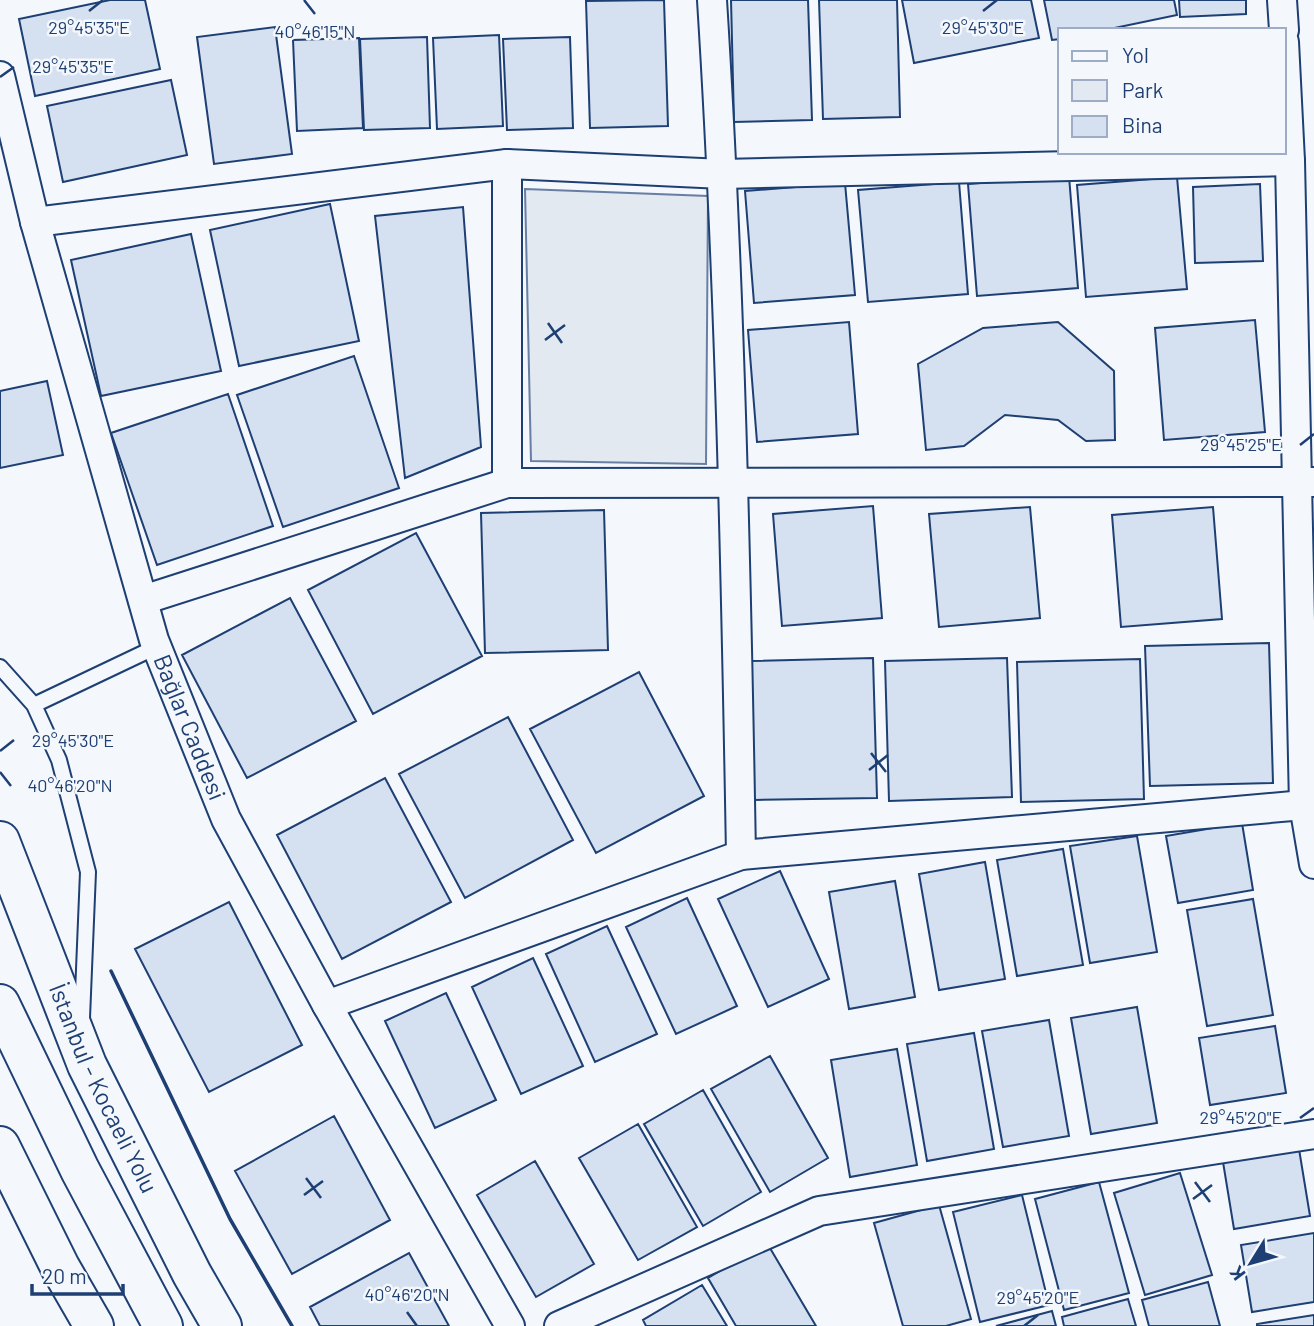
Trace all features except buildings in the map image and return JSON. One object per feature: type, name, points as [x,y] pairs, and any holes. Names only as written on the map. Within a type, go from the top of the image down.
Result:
[{"type":"main road","name":"İstanbul - Kocaeli Yolu","points":[[0,841],[87,1065],[192,1274],[222,1326]]},
{"type":"main road","points":[[0,1004],[80,1170],[163,1326]]},
{"type":"main road","points":[[1,1150],[93,1326]]},
{"type":"street","points":[[712,0],[723,174],[734,482],[741,855]]},
{"type":"street","points":[[1282,0],[1284,28]]},
{"type":"street","name":"Bağlar Caddesi","points":[[0,76],[35,222],[156,647],[226,819],[327,1005],[510,1326]]},
{"type":"street","points":[[1286,82],[1306,482],[1304,805],[1314,864]]},
{"type":"street","points":[[35,222],[507,164],[723,174],[1290,161]]},
{"type":"street","points":[[507,164],[507,483]]},
{"type":"street","points":[[143,600],[507,483],[1306,482]]},
{"type":"street","points":[[327,1005],[741,855],[1304,805]]},
{"type":"street","points":[[559,1326],[819,1211],[1314,1134]]},
{"type":"lane","points":[[33,705],[156,647]]},
{"type":"lane","points":[[0,667],[33,705],[59,760],[88,872],[81,1025],[87,1065]]},
{"type":"green space","points":[[525,189],[708,196],[706,464],[531,461]]},
{"type":"wall","points":[[111,971],[230,1219],[292,1326]]}]
